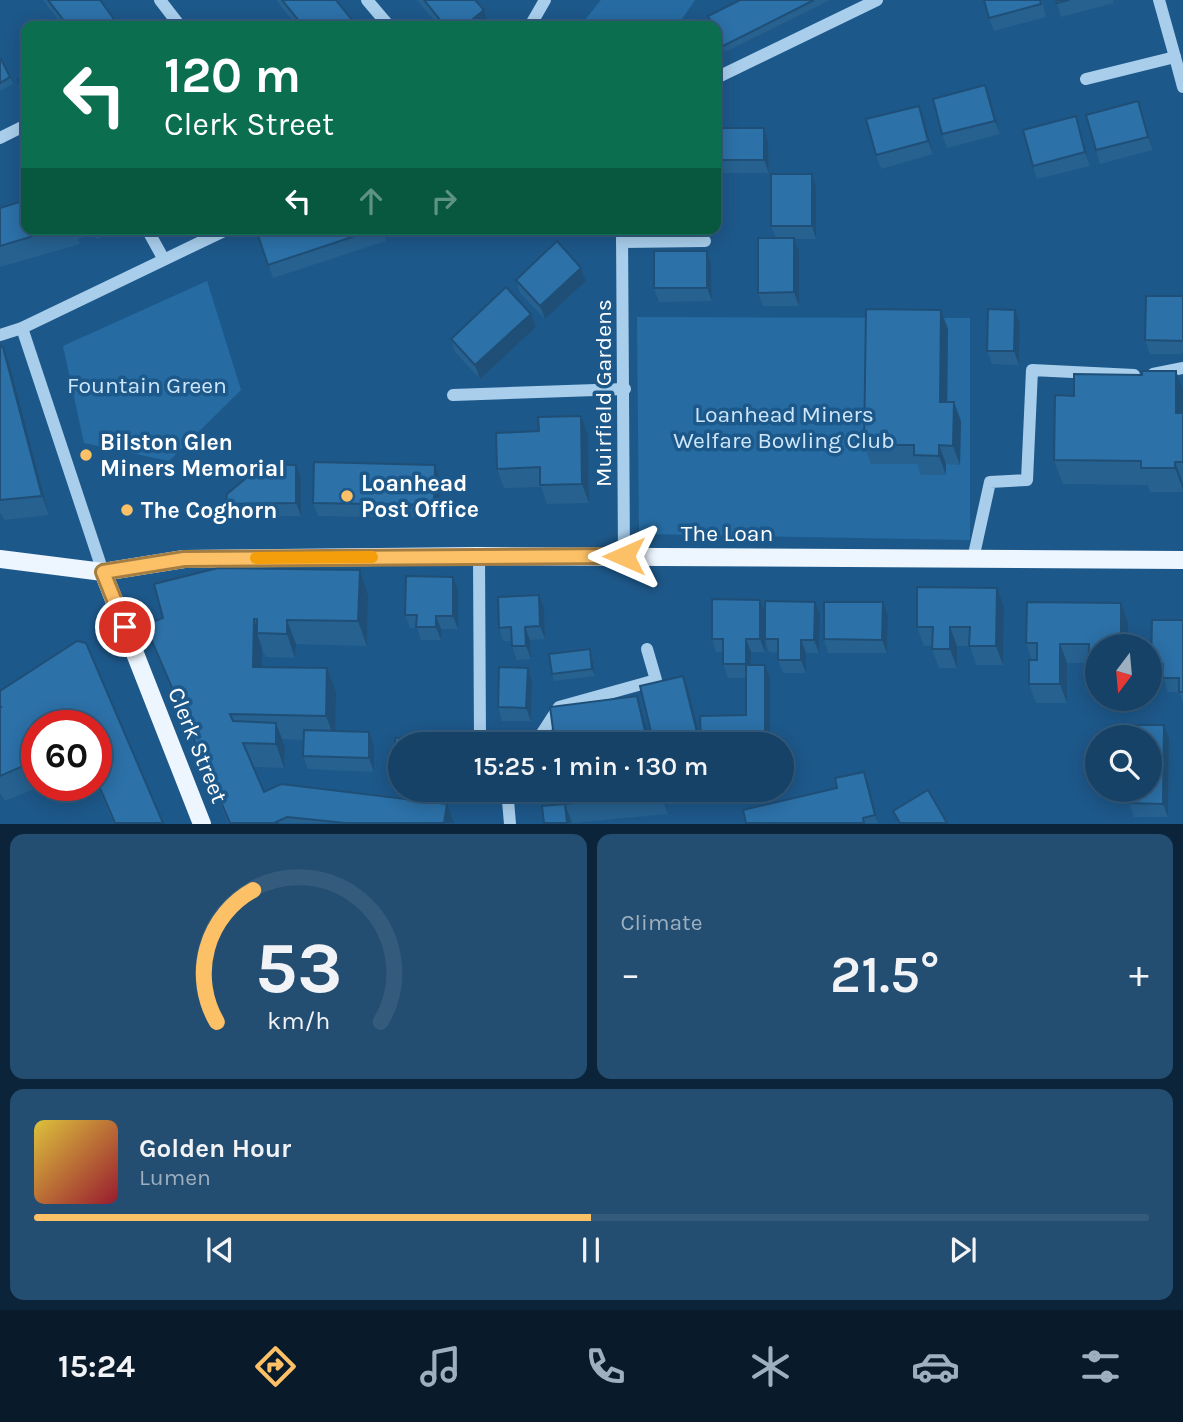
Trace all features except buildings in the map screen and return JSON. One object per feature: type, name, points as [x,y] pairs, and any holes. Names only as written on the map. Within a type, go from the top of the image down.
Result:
[{"type":"main road","name":"The Loan","points":[[0,559],[103,572],[184,559],[479,555],[1183,561]]},
{"type":"main road","name":"Clerk Street","points":[[103,572],[202,824]]},
{"type":"street","points":[[160,0],[176,21]]},
{"type":"street","points":[[367,0],[385,21]]},
{"type":"street","points":[[533,21],[545,0]]},
{"type":"street","points":[[721,76],[877,0]]},
{"type":"street","points":[[1159,0],[1183,87]]},
{"type":"street","points":[[1086,79],[1175,57]]},
{"type":"street","points":[[0,138],[21,128]]},
{"type":"street","points":[[150,235],[163,258]]},
{"type":"street","points":[[0,335],[22,328],[215,235]]},
{"type":"street","points":[[622,236],[705,241]]},
{"type":"street","name":"Muirfield Gardens","points":[[622,236],[624,556]]},
{"type":"street","name":"Clerk Street","points":[[22,328],[103,572]]},
{"type":"street","points":[[973,559],[990,482],[1027,480],[1032,370],[1146,376],[1183,368]]},
{"type":"street","points":[[453,395],[625,389]]},
{"type":"street","points":[[479,555],[480,732]]},
{"type":"street","points":[[543,732],[559,707],[656,680],[648,649]]},
{"type":"street","points":[[508,802],[510,824]]},
{"type":"green space","points":[[601,0],[695,0],[680,21],[584,21]]},
{"type":"green space","name":"Fountain Green","points":[[207,281],[241,390],[169,461],[84,443],[63,346]]},
{"type":"green space","name":"Loanhead Miners Welfare Bowling Club","points":[[637,317],[970,318],[970,540],[639,534]]},
{"type":"slow traffic","points":[[256,558],[372,557]]},
{"type":"place","name":"Bilston Glen Miners Memorial","points":[[86,455]]},
{"type":"place","name":"Loanhead Post Office","points":[[347,496]]},
{"type":"place","name":"The Coghorn","points":[[127,510]]},
{"type":"route","points":[[125,627],[103,572],[184,559],[624,556]]}]
